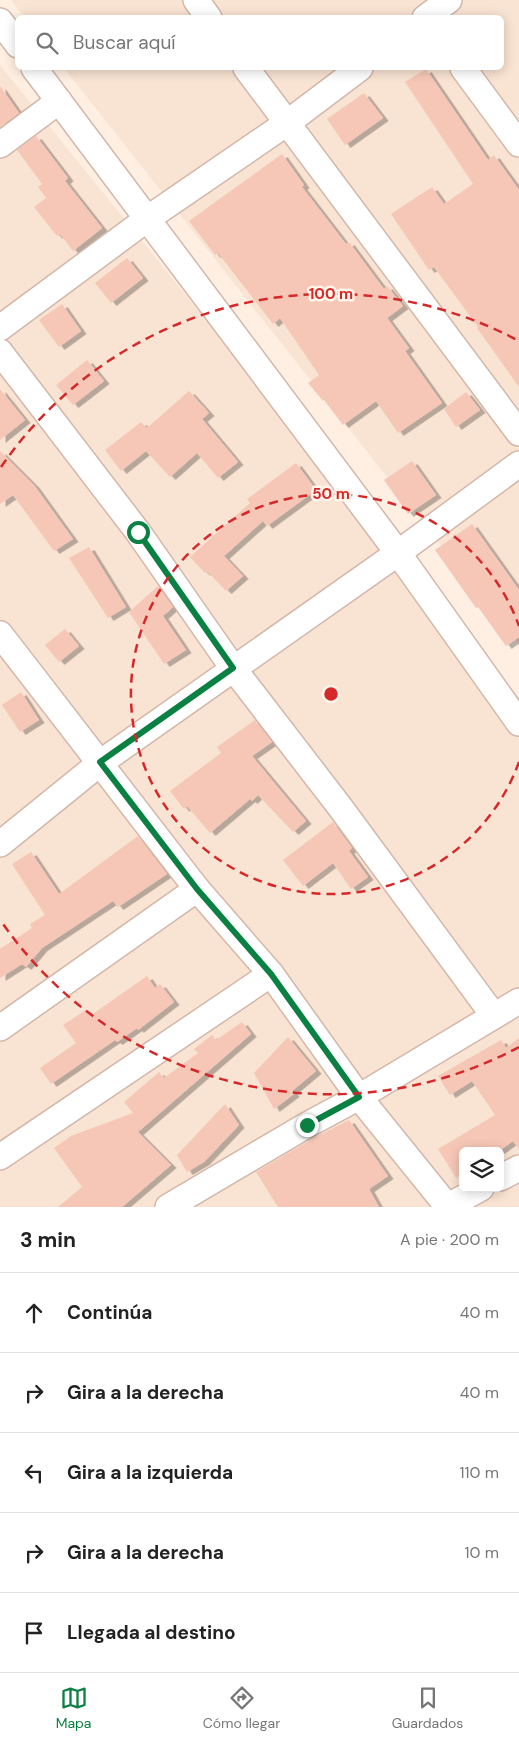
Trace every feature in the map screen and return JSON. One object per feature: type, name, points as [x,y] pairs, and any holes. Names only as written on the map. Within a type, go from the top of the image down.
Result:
[{"type":"street","points":[[196,0],[207,15]]},
{"type":"street","points":[[423,13],[449,0]]},
{"type":"street","points":[[0,22],[15,41]]},
{"type":"street","points":[[36,70],[398,553],[519,723]]},
{"type":"street","points":[[248,70],[519,433]]},
{"type":"street","points":[[0,328],[147,219],[288,123],[357,70]]},
{"type":"street","points":[[464,70],[519,144]]},
{"type":"street","points":[[0,145],[59,101]]},
{"type":"street","points":[[0,352],[138,532],[233,668],[340,807],[494,1016]]},
{"type":"street","points":[[0,844],[100,762],[398,553],[519,464]]},
{"type":"street","points":[[0,634],[8,663],[100,762],[197,889],[271,974],[359,1097],[448,1207],[474,1192]]},
{"type":"street","points":[[0,1028],[197,889]]},
{"type":"street","points":[[0,1157],[271,974]]},
{"type":"street","points":[[168,1207],[307,1125],[359,1097],[519,1001]]},
{"type":"street","points":[[504,1176],[519,1168]]},
{"type":"shaded area","points":[[11,0],[519,0],[519,644],[66,70],[504,70],[504,15],[23,15]]},
{"type":"shaded area","points":[[0,65],[519,708],[519,1207],[0,1207]]},
{"type":"building","points":[[427,70],[488,160],[494,155],[519,190],[519,387],[434,267],[429,270],[391,214],[432,187],[444,204],[473,184],[405,82]]},
{"type":"building","points":[[0,86],[19,113],[0,127]]},
{"type":"building","points":[[364,93],[383,118],[345,145],[327,119]]},
{"type":"building","points":[[36,136],[68,178],[65,181],[102,228],[73,251],[60,234],[57,236],[34,207],[46,198],[38,187],[42,184],[17,150]]},
{"type":"building","points":[[282,154],[304,185],[302,187],[346,244],[349,242],[384,289],[387,286],[403,306],[387,318],[409,348],[405,351],[442,403],[398,433],[376,401],[343,425],[308,383],[319,375],[280,318],[273,324],[218,253],[215,255],[189,221]]},
{"type":"building","points":[[127,258],[143,278],[111,303],[95,283]]},
{"type":"building","points":[[62,304],[81,331],[59,347],[39,320]]},
{"type":"building","points":[[87,360],[104,381],[73,405],[56,385]]},
{"type":"building","points":[[0,389],[25,420],[0,440]]},
{"type":"building","points":[[189,391],[209,413],[202,419],[238,462],[218,478],[197,453],[170,477],[146,451],[121,471],[105,450],[141,422],[147,428]]},
{"type":"building","points":[[466,392],[480,410],[456,427],[444,409]]},
{"type":"building","points":[[0,451],[34,485],[73,539],[54,551],[13,495],[0,504]]},
{"type":"building","points":[[412,461],[436,495],[408,514],[384,480]]},
{"type":"building","points":[[296,463],[316,490],[267,526],[263,521],[224,556],[243,576],[226,591],[190,557],[250,503],[247,499]]},
{"type":"building","points":[[472,524],[519,590],[519,637],[506,646],[478,607],[476,608],[435,550]]},
{"type":"building","points":[[89,547],[126,607],[108,618],[69,558]]},
{"type":"building","points":[[158,586],[173,607],[163,616],[186,650],[164,664],[129,612]]},
{"type":"building","points":[[65,629],[79,646],[59,662],[45,645]]},
{"type":"building","points":[[21,692],[39,720],[20,732],[2,705]]},
{"type":"building","points":[[255,720],[272,742],[252,756],[306,821],[293,832],[258,795],[252,801],[250,799],[210,833],[187,806],[184,809],[170,791],[221,753],[217,747]]},
{"type":"building","points":[[333,822],[352,848],[349,851],[368,877],[351,889],[333,863],[303,886],[283,860]]},
{"type":"building","points":[[138,836],[167,874],[118,907],[113,901],[42,948],[26,967],[22,964],[0,978],[0,949],[32,928],[30,924],[45,915],[12,864],[31,852],[59,894]]},
{"type":"building","points":[[147,976],[155,988],[160,984],[174,1002],[138,1030],[137,1028],[117,1042],[115,1040],[51,1084],[40,1068],[76,1043],[63,1025],[86,1010],[90,1016]]},
{"type":"building","points":[[242,1022],[251,1034],[138,1132],[171,1165],[122,1207],[58,1207],[82,1187],[54,1148],[71,1136],[133,1113],[124,1102],[159,1072],[164,1078],[198,1053],[194,1049],[212,1035],[216,1040]]},
{"type":"building","points":[[288,1037],[316,1071],[292,1091],[294,1094],[274,1109],[254,1073]]},
{"type":"building","points":[[519,1038],[519,1149],[513,1141],[504,1147],[459,1147],[459,1176],[456,1178],[438,1149],[495,1115],[472,1081],[450,1095],[438,1076],[501,1040],[506,1048]]},
{"type":"building","points":[[225,1104],[239,1125],[204,1162],[187,1172],[177,1155]]},
{"type":"building","points":[[349,1120],[388,1176],[369,1189],[379,1207],[278,1207],[256,1172]]},
{"type":"route","points":[[138,532],[233,668],[100,762],[197,889],[271,974],[359,1097],[307,1125]]}]
